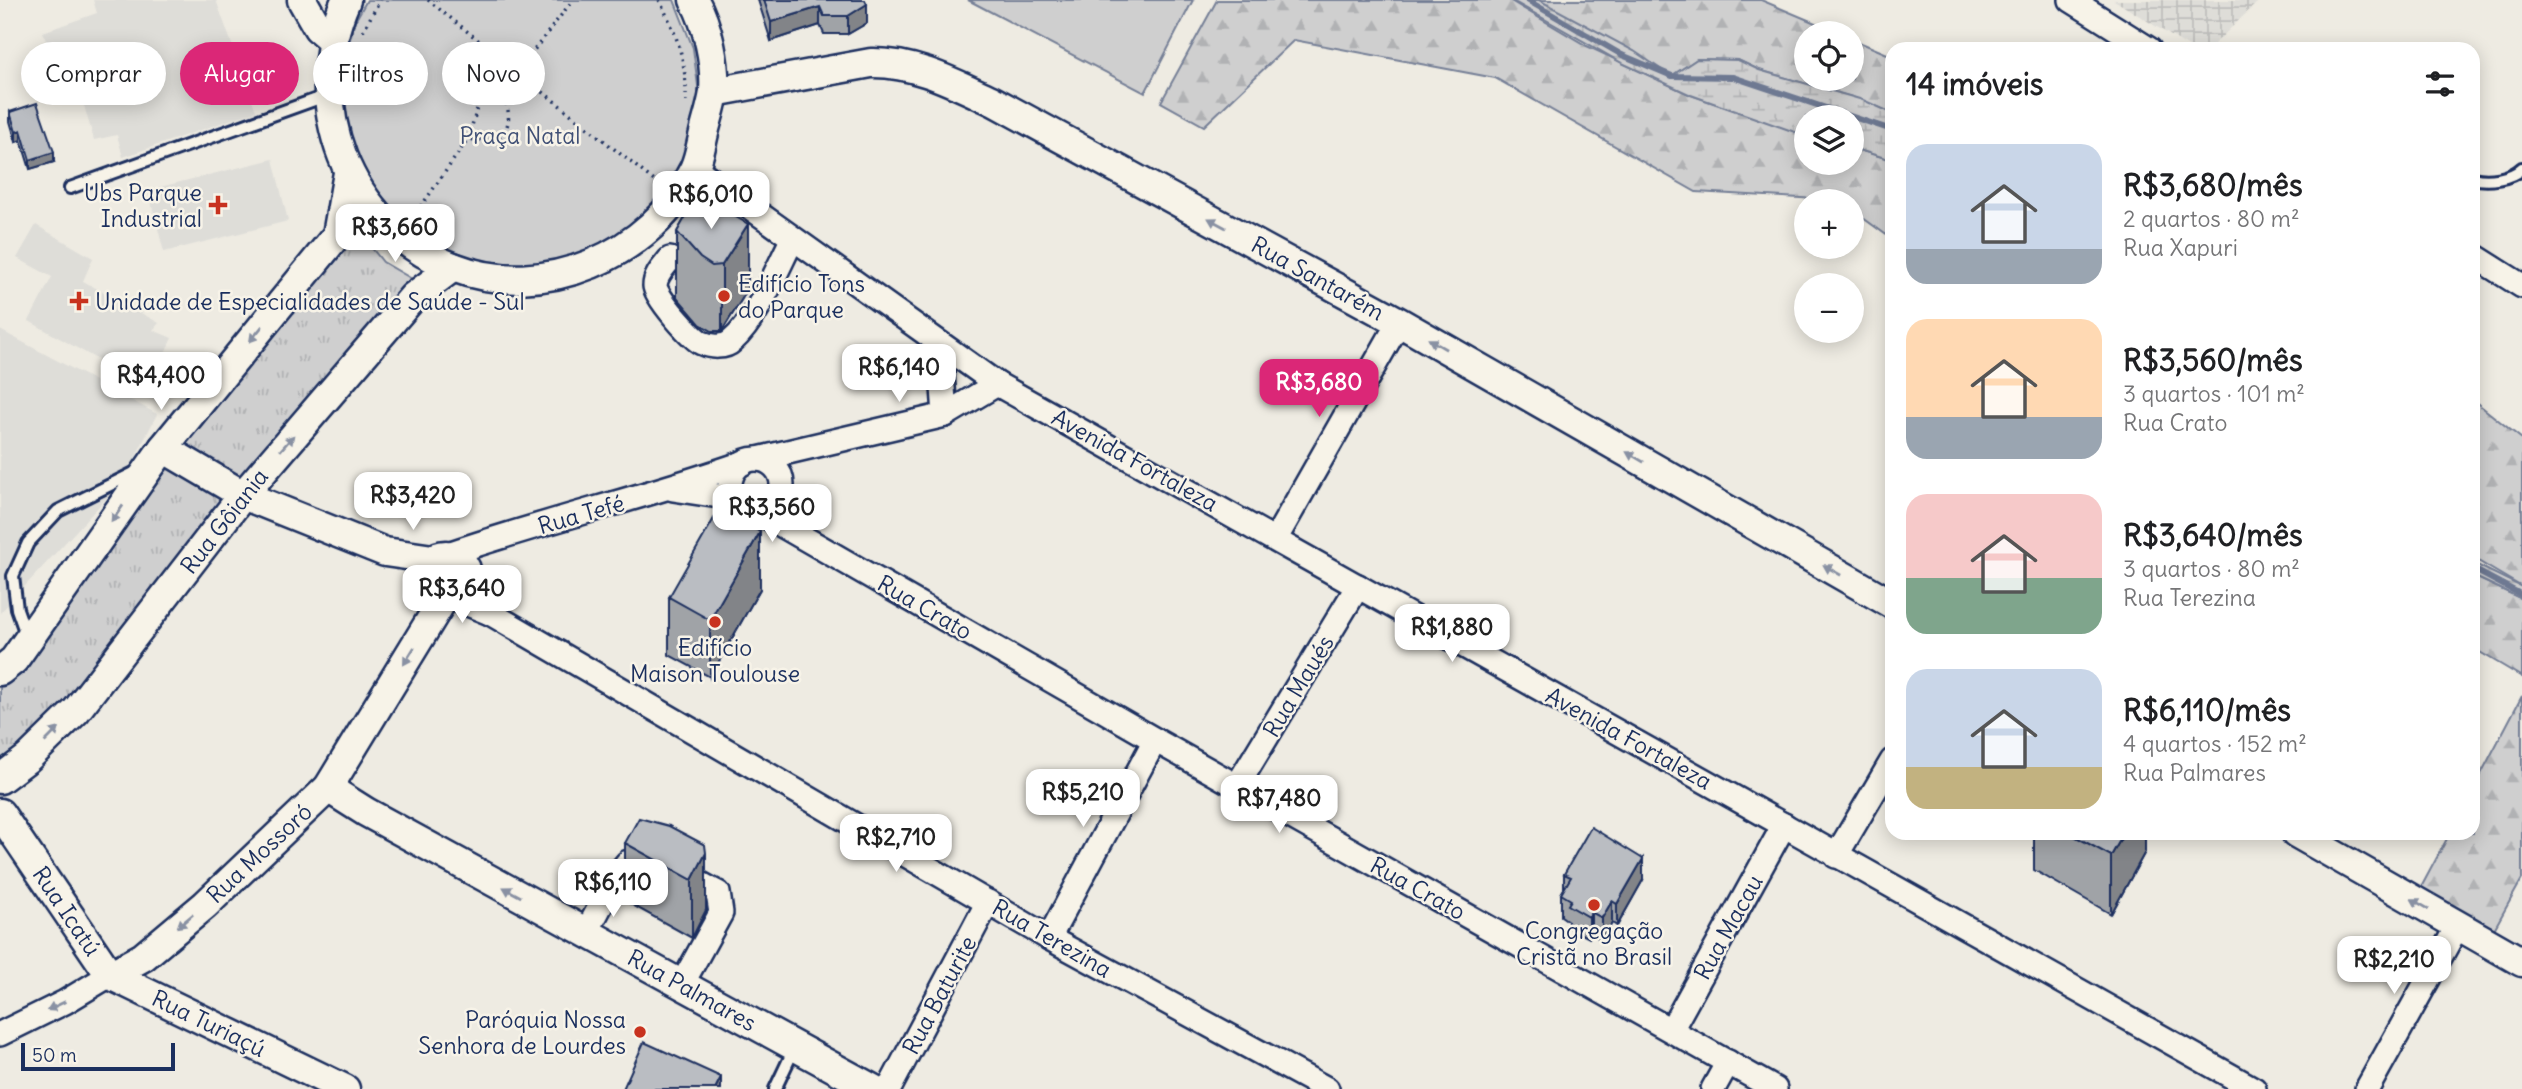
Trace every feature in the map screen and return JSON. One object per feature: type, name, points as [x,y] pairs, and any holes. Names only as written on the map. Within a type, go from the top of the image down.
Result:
[{"type":"street","points":[[302,0],[318,28],[332,40],[346,0]]},
{"type":"street","points":[[329,105],[332,131],[348,173],[375,213],[411,245],[453,267],[509,279],[566,274],[619,252],[663,216],[695,168],[714,92],[710,47],[694,0]]},
{"type":"street","points":[[2071,0],[2137,42]]},
{"type":"street","name":"Rua Santarém","points":[[714,92],[871,63],[895,62],[942,78],[993,102],[1399,323],[1885,600]]},
{"type":"street","name":"Avenida Fortaleza","points":[[695,168],[940,346],[997,384],[1276,538],[1836,856],[2254,1089]]},
{"type":"street","points":[[0,671],[14,660],[157,457],[337,235],[348,173]]},
{"type":"street","points":[[670,258],[657,276],[655,288],[659,298],[701,343],[718,347],[731,343],[740,332],[773,279],[792,240]]},
{"type":"street","points":[[2480,259],[2522,286]]},
{"type":"street","name":"Rua Gôiania","points":[[0,779],[28,758],[76,711],[243,495],[413,297],[453,267]]},
{"type":"street","points":[[1276,538],[1399,323]]},
{"type":"street","points":[[940,346],[945,415]]},
{"type":"street","name":"Rua Tefé","points":[[447,577],[491,539],[670,489],[750,461],[945,415],[997,384]]},
{"type":"street","points":[[806,539],[782,484],[773,465],[750,461],[732,474],[732,498],[743,509],[759,512],[774,505],[782,484],[811,448]]},
{"type":"street","name":"Rua Terezina","points":[[157,457],[243,495],[447,577],[490,613],[1049,938],[1327,1089]]},
{"type":"street","name":"Rua Tefé","points":[[670,489],[732,498]]},
{"type":"street","name":"Rua Crato","points":[[759,512],[1155,740],[1775,1089]]},
{"type":"street","name":"Rua Mossoró","points":[[0,1034],[65,1002],[143,957],[205,905],[328,788],[447,577]]},
{"type":"street","name":"Rua Maués","points":[[1237,786],[1359,586]]},
{"type":"street","points":[[1049,938],[1155,740]]},
{"type":"street","points":[[1836,856],[1885,773]]},
{"type":"street","name":"Rua Palmares","points":[[328,788],[366,812],[795,1046],[857,1085]]},
{"type":"street","name":"Rua Icatú","points":[[0,813],[110,975]]},
{"type":"street","name":"Rua Macau","points":[[1671,1030],[1784,825]]},
{"type":"street","points":[[2308,840],[2522,962]]},
{"type":"street","points":[[586,933],[617,875],[628,862],[641,859],[658,862],[718,893],[721,913],[682,985]]},
{"type":"street","name":"Rua Baturite","points":[[889,1089],[988,902]]},
{"type":"street","points":[[2368,1089],[2458,925]]},
{"type":"street","name":"Rua Turiaçú","points":[[110,975],[345,1089]]},
{"type":"street","points":[[1713,1089],[1728,1062]]},
{"type":"lane","points":[[69,188],[313,100]]},
{"type":"lane","points":[[2480,180],[2485,181],[2516,173],[2522,168]]},
{"type":"lane","points":[[28,640],[17,609],[13,576],[28,543],[58,512],[157,457]]},
{"type":"lane","points":[[775,1089],[795,1046]]},
{"type":"path","points":[[362,33],[380,0]]},
{"type":"path","points":[[428,0],[481,42]]},
{"type":"path","points":[[542,42],[573,0]]},
{"type":"path","points":[[659,0],[676,31],[687,74],[686,110]]},
{"type":"path","points":[[545,93],[659,185]]},
{"type":"path","points":[[411,221],[468,139],[478,105]]},
{"type":"path","points":[[468,139],[495,140],[504,133],[509,119],[508,105]]},
{"type":"path","points":[[654,193],[664,178]]},
{"type":"path","points":[[405,215],[421,227]]},
{"type":"shaded area","points":[[93,0],[216,0],[231,42],[180,42],[180,105],[254,105],[256,111],[123,157],[117,135],[94,140],[84,105],[166,105],[166,42],[46,42],[43,32],[97,13]]},
{"type":"shaded area","points":[[2114,0],[2260,0],[2216,42],[2181,42]]},
{"type":"shaded area","name":"Ubs Parque Industrial","points":[[273,159],[288,221],[164,252],[148,190]]},
{"type":"shaded area","name":"Unidade de Especialidades de Saúde - Sul","points":[[36,225],[93,258],[83,281],[159,323],[153,330],[172,338],[152,380],[130,369],[125,375],[29,321],[52,277],[17,258]]},
{"type":"shaded area","points":[[0,330],[157,414],[125,478],[0,613]]},
{"type":"green space","name":"Praça Natal","points":[[367,0],[674,0],[693,48],[699,93],[693,138],[675,180],[648,216],[613,244],[528,271],[441,252],[373,194],[352,154],[342,110],[342,105],[428,105],[428,42],[349,42],[355,21]]},
{"type":"green space","points":[[968,0],[1193,0],[1145,93]]},
{"type":"green space","points":[[1217,0],[1509,0],[1587,46],[1691,95],[1794,131],[1794,175],[1864,175],[1864,152],[1885,158],[1885,234],[1864,219],[1864,189],[1794,189],[1794,198],[1696,192],[1495,78],[1294,40],[1204,126],[1161,102]]},
{"type":"green space","points":[[1511,0],[1539,0],[1634,51],[1671,76],[1697,59],[1738,60],[1759,70],[1794,80],[1794,91],[1832,91],[1863,100],[1885,110],[1885,158],[1864,152],[1864,105],[1794,105],[1794,132],[1691,95],[1622,63]]},
{"type":"green space","points":[[1533,0],[1761,0],[1811,21],[1794,21],[1794,80],[1759,70],[1738,60],[1697,59],[1672,76]]},
{"type":"green space","points":[[1864,44],[1885,53],[1885,110],[1831,91],[1864,91]]},
{"type":"green space","points":[[359,232],[383,262],[412,279],[244,480],[68,703],[23,747],[0,759],[0,686],[25,667],[184,445]]},
{"type":"green space","points":[[2480,406],[2522,439],[2522,587],[2480,562]]},
{"type":"green space","points":[[2480,566],[2522,587],[2522,599],[2480,579]]},
{"type":"green space","points":[[2480,579],[2522,599],[2522,677],[2480,652]]},
{"type":"green space","points":[[2522,696],[2522,879],[2487,942],[2418,893],[2446,840],[2480,840],[2480,776]]},
{"type":"building","points":[[764,0],[865,0],[867,4],[848,16],[824,16],[820,7],[771,22]]},
{"type":"building","points":[[38,105],[54,152],[30,160],[21,130],[16,132],[10,112]]},
{"type":"building","points":[[698,195],[748,224],[722,265],[712,266],[700,258],[677,232]]},
{"type":"building","points":[[720,508],[760,532],[710,620],[669,597]]},
{"type":"building","points":[[639,818],[669,826],[705,845],[706,853],[692,880],[625,843]]},
{"type":"building","points":[[1591,827],[1643,859],[1617,904],[1612,901],[1602,918],[1591,912],[1589,917],[1568,905],[1571,900],[1561,894],[1571,877],[1564,874]]},
{"type":"building","points":[[2082,840],[2120,840],[2111,856]]},
{"type":"building","points":[[644,1042],[721,1077],[715,1089],[623,1089]]},
{"type":"waterway","points":[[1527,0],[1622,55],[1672,76],[1733,77],[1885,128]]},
{"type":"waterway","points":[[2480,573],[2522,595]]},
{"type":"place","name":"Ubs Parque Industrial","points":[[218,205]]},
{"type":"place","name":"Edifício Tons do Parque","points":[[724,296]]},
{"type":"place","name":"Unidade de Especialidades de Saúde - Sul","points":[[79,301]]},
{"type":"place","name":"Edifício Maison Toulouse","points":[[715,622]]},
{"type":"place","name":"Congregação Cristã no Brasil","points":[[1594,905]]},
{"type":"place","name":"Paróquia Nossa Senhora de Lourdes","points":[[640,1032]]}]
